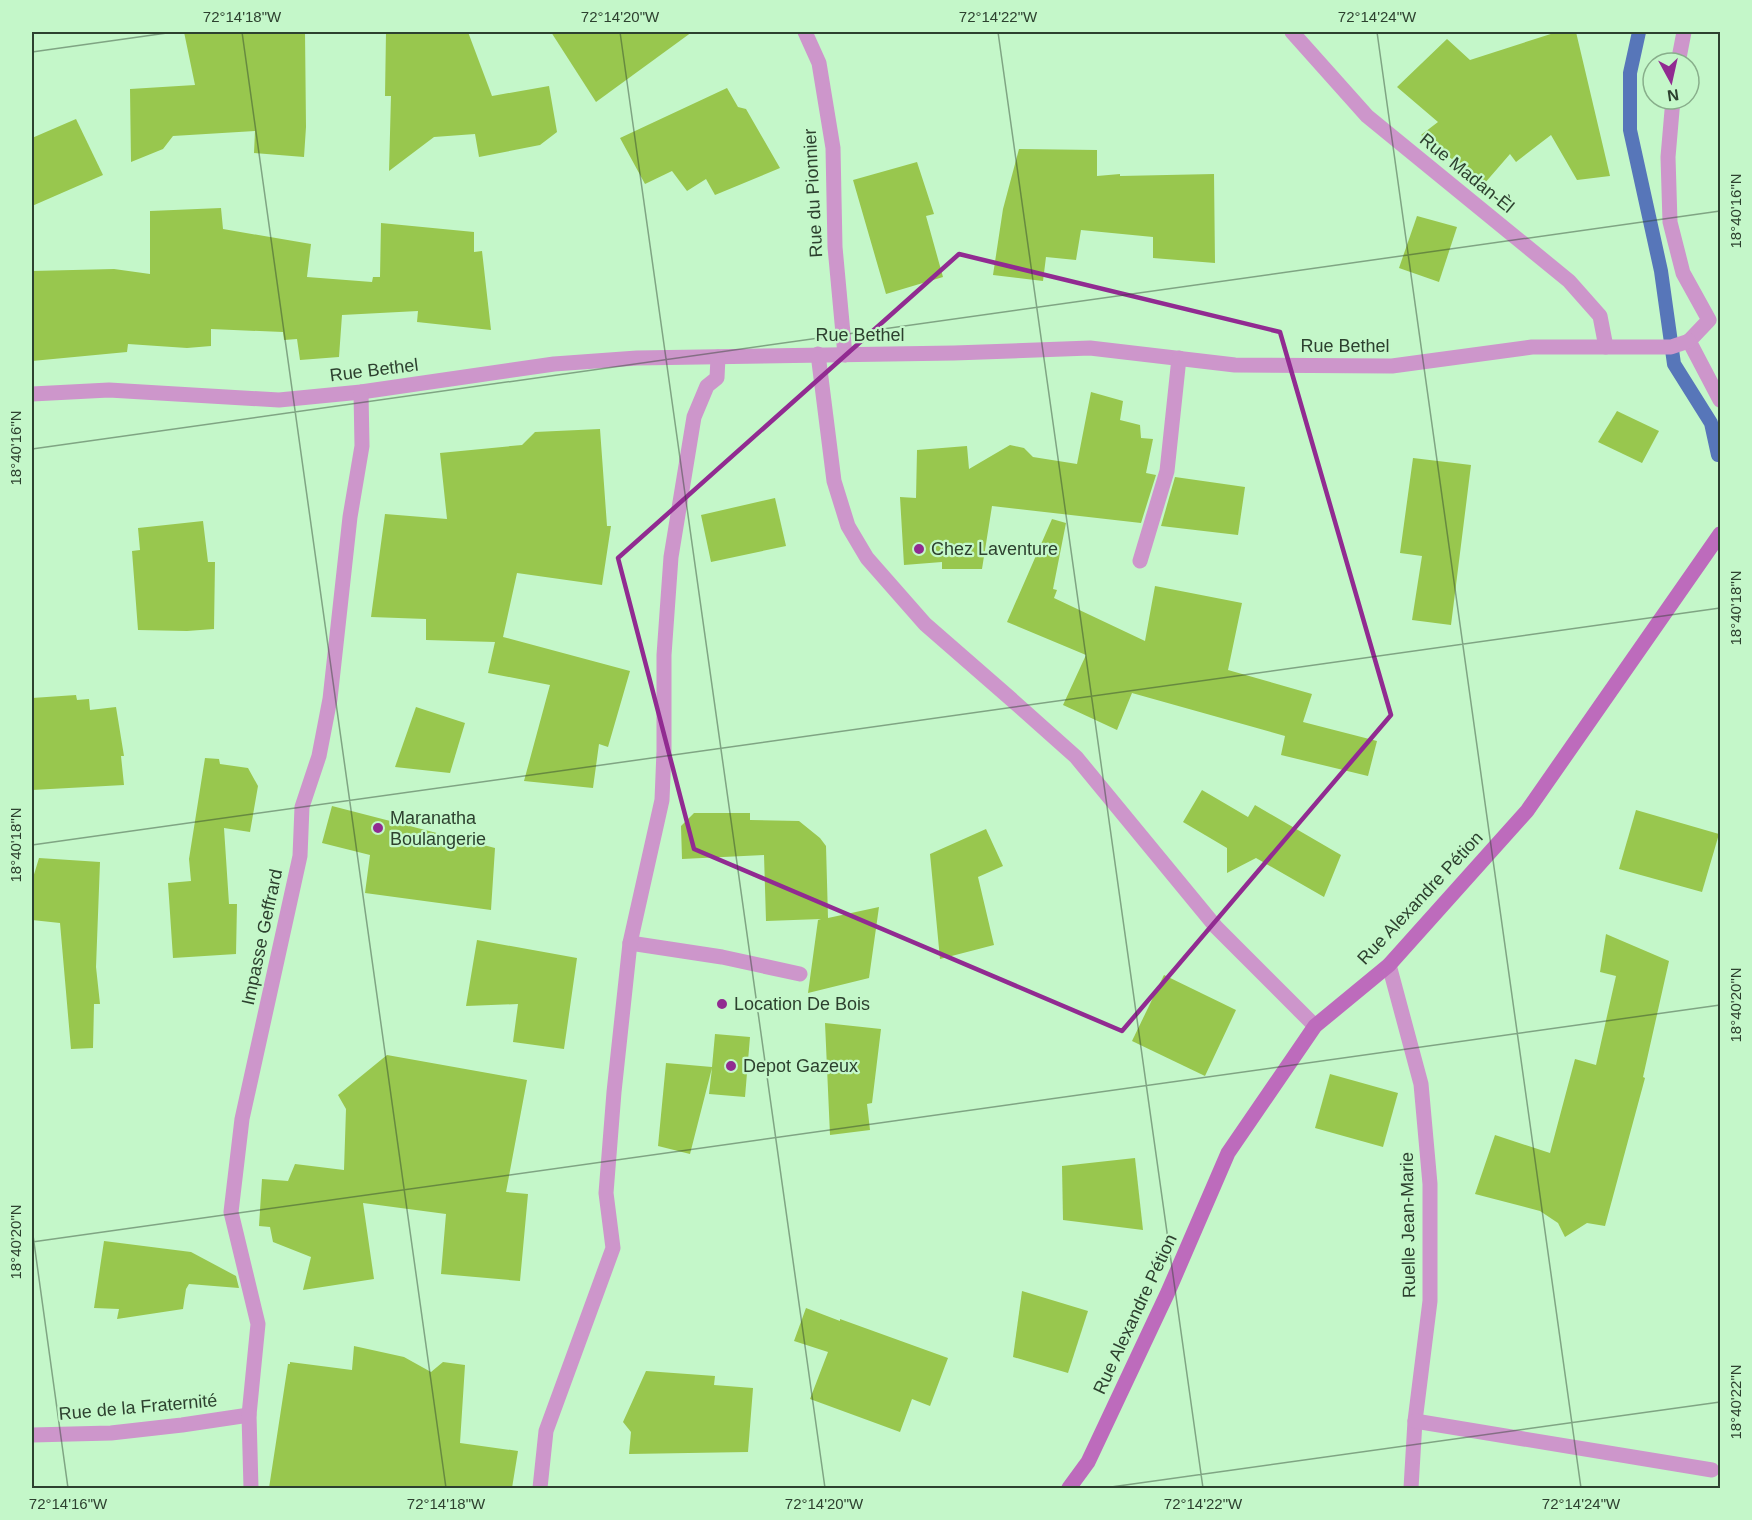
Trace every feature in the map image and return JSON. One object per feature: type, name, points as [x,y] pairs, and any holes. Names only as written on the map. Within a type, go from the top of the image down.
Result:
[{"type":"street","name":"Rue du Pionnier","points":[[805,32],[819,63],[833,148],[836,247],[844,355]]},
{"type":"street","name":"Rue Madan-Èl","points":[[1292,32],[1367,116],[1569,281],[1600,316],[1606,347]]},
{"type":"street","points":[[1680,51],[1684,32]]},
{"type":"street","points":[[1672,111],[1668,157],[1670,222],[1683,273],[1708,320],[1689,341],[1720,400]]},
{"type":"street","name":"Rue Bethel","points":[[32,394],[109,390],[279,400],[361,392],[554,364],[637,358],[954,353],[1090,348],[1235,365],[1392,366],[1532,347],[1671,347],[1689,341]]},
{"type":"street","points":[[818,354],[834,481],[848,526],[867,558],[925,624],[1076,758],[1216,927],[1315,1026]]},
{"type":"street","points":[[540,1488],[546,1431],[613,1248],[606,1193],[614,1092],[630,943],[662,800],[664,655],[671,556],[694,417],[707,386],[717,378],[718,357]]},
{"type":"street","points":[[1140,561],[1167,471],[1179,358]]},
{"type":"street","name":"Impasse Geffrard","points":[[251,1488],[249,1415],[258,1324],[231,1212],[242,1119],[300,856],[302,807],[319,756],[330,699],[350,517],[362,446],[361,392]]},
{"type":"street","name":"Rue Alexandre Pétion","points":[[1069,1488],[1088,1462],[1168,1292],[1228,1153],[1315,1026],[1389,965],[1527,811],[1720,534]]},
{"type":"street","points":[[630,943],[722,957],[800,974]]},
{"type":"street","name":"Ruelle Jean-Marie","points":[[1389,965],[1421,1084],[1430,1184],[1430,1301],[1415,1421],[1411,1488]]},
{"type":"street","name":"Rue de la Fraternité","points":[[32,1435],[111,1433],[249,1415]]},
{"type":"street","points":[[1415,1421],[1712,1470]]},
{"type":"highlighted area","points":[[959,254],[1280,332],[1391,715],[1122,1031],[694,849],[618,558]]},
{"type":"building","points":[[184,32],[305,32],[304,157],[254,153],[255,131],[173,136],[163,149],[131,162],[130,89],[195,85]]},
{"type":"building","points":[[386,32],[468,32],[492,96],[549,86],[557,132],[540,145],[479,157],[475,134],[434,137],[389,171],[391,96],[385,96]]},
{"type":"building","points":[[551,32],[692,32],[596,102]]},
{"type":"building","points":[[1557,32],[1576,32],[1610,176],[1577,180],[1551,135],[1516,162],[1510,154],[1484,184],[1421,135],[1438,122],[1397,87],[1447,39],[1470,60]]},
{"type":"building","points":[[727,88],[738,107],[746,109],[780,168],[715,195],[706,179],[687,191],[672,171],[645,184],[620,138]]},
{"type":"building","points":[[76,119],[103,175],[32,206],[32,138]]},
{"type":"building","points":[[1019,149],[1097,150],[1097,176],[1214,174],[1215,263],[1153,258],[1153,237],[1081,230],[1076,260],[1046,257],[1043,281],[993,275],[1003,209]]},
{"type":"building","points":[[917,162],[934,214],[926,216],[943,277],[886,294],[853,180]]},
{"type":"building","points":[[221,208],[223,229],[311,244],[307,277],[372,282],[373,277],[380,277],[381,223],[474,232],[474,252],[482,251],[491,330],[417,322],[418,311],[342,315],[339,357],[300,360],[297,339],[284,340],[283,332],[211,329],[211,346],[187,348],[128,344],[127,352],[32,361],[32,271],[114,269],[150,274],[150,211]]},
{"type":"building","points":[[1417,216],[1457,227],[1439,282],[1399,268]]},
{"type":"building","points":[[1091,392],[1123,401],[1120,420],[1140,425],[1141,438],[1153,439],[1146,473],[1156,475],[1141,523],[992,506],[982,569],[942,569],[942,562],[904,565],[900,497],[916,498],[917,450],[967,446],[969,469],[1010,445],[1024,448],[1033,457],[1077,464]]},
{"type":"building","points":[[1617,411],[1659,431],[1642,463],[1598,442]]},
{"type":"building","points":[[600,429],[607,526],[611,526],[602,585],[517,573],[503,637],[630,671],[608,747],[599,744],[593,788],[524,781],[550,685],[488,673],[495,642],[426,640],[426,619],[371,617],[385,514],[447,519],[440,453],[522,445],[535,432]]},
{"type":"building","points":[[1413,458],[1471,465],[1451,625],[1412,620],[1422,556],[1400,553]]},
{"type":"building","points":[[1175,477],[1245,487],[1238,535],[1161,526]]},
{"type":"building","points":[[775,498],[786,546],[711,562],[701,515]]},
{"type":"building","points":[[1052,519],[1066,523],[1053,589],[1057,590],[1054,598],[1145,641],[1155,586],[1242,603],[1228,670],[1312,694],[1303,722],[1377,741],[1368,776],[1281,755],[1285,736],[1132,693],[1117,730],[1063,705],[1086,655],[1007,622]]},
{"type":"building","points":[[203,521],[208,562],[215,562],[214,629],[138,630],[132,551],[140,550],[138,528]]},
{"type":"building","points":[[76,695],[77,700],[89,699],[90,710],[116,707],[124,756],[121,756],[124,785],[32,790],[32,698]]},
{"type":"building","points":[[416,707],[465,723],[450,773],[395,767]]},
{"type":"building","points":[[205,758],[219,759],[220,764],[248,768],[258,786],[250,832],[224,828],[229,904],[237,904],[236,954],[173,958],[168,883],[191,881],[189,859]]},
{"type":"building","points":[[1202,790],[1248,817],[1255,805],[1341,855],[1324,897],[1256,858],[1227,873],[1227,848],[1183,822]]},
{"type":"building","points":[[332,806],[495,848],[491,910],[365,893],[370,855],[322,843]]},
{"type":"building","points":[[1636,810],[1719,834],[1702,892],[1619,869]]},
{"type":"building","points":[[694,813],[750,813],[750,820],[799,821],[820,838],[826,846],[828,918],[879,907],[869,978],[808,993],[818,920],[821,919],[766,921],[764,855],[682,859],[681,826]]},
{"type":"building","points":[[986,829],[1003,866],[978,877],[994,945],[940,959],[930,854]]},
{"type":"building","points":[[39,858],[100,862],[96,967],[100,1004],[94,1004],[93,1048],[71,1049],[60,923],[32,920],[32,881]]},
{"type":"building","points":[[1606,934],[1669,961],[1643,1077],[1645,1078],[1605,1226],[1587,1223],[1565,1237],[1558,1223],[1540,1211],[1475,1194],[1495,1135],[1550,1153],[1575,1059],[1596,1065],[1616,976],[1600,972]]},
{"type":"building","points":[[477,940],[577,958],[564,1049],[513,1042],[518,1004],[466,1006]]},
{"type":"building","points":[[1164,975],[1236,1010],[1205,1076],[1132,1041]]},
{"type":"building","points":[[825,1023],[881,1029],[872,1103],[867,1104],[870,1130],[830,1135]]},
{"type":"building","points":[[715,1034],[750,1037],[745,1097],[709,1094],[712,1068],[690,1154],[658,1146],[666,1063],[712,1067]]},
{"type":"building","points":[[387,1055],[527,1080],[506,1192],[528,1194],[520,1281],[441,1274],[446,1214],[363,1203],[374,1279],[303,1290],[311,1257],[273,1242],[270,1227],[259,1226],[262,1179],[288,1181],[295,1164],[344,1170],[346,1109],[338,1095]]},
{"type":"building","points":[[1330,1074],[1398,1093],[1383,1147],[1315,1128]]},
{"type":"building","points":[[1135,1158],[1143,1230],[1063,1220],[1062,1166]]},
{"type":"building","points":[[104,1241],[191,1252],[236,1276],[239,1288],[189,1284],[183,1309],[117,1319],[119,1309],[94,1308]]},
{"type":"building","points":[[1022,1291],[1088,1311],[1068,1373],[1013,1357]]},
{"type":"building","points":[[806,1308],[948,1358],[930,1406],[912,1399],[900,1432],[810,1399],[828,1352],[794,1341]]},
{"type":"building","points":[[354,1346],[404,1357],[431,1372],[443,1362],[465,1365],[460,1443],[518,1451],[512,1488],[269,1488],[288,1364],[290,1362],[352,1370]]},
{"type":"building","points":[[646,1371],[715,1376],[714,1385],[753,1388],[748,1452],[629,1454],[631,1432],[623,1422]]},
{"type":"waterway","points":[[1639,32],[1630,73],[1630,130],[1661,271],[1674,364],[1711,423],[1718,455]]},
{"type":"place","name":"Chez Laventure","points":[[919,549]]},
{"type":"place","name":"Maranatha Boulangerie","points":[[378,828]]},
{"type":"place","name":"Location De Bois","points":[[722,1004]]},
{"type":"place","name":"Depot Gazeux","points":[[731,1066]]}]
